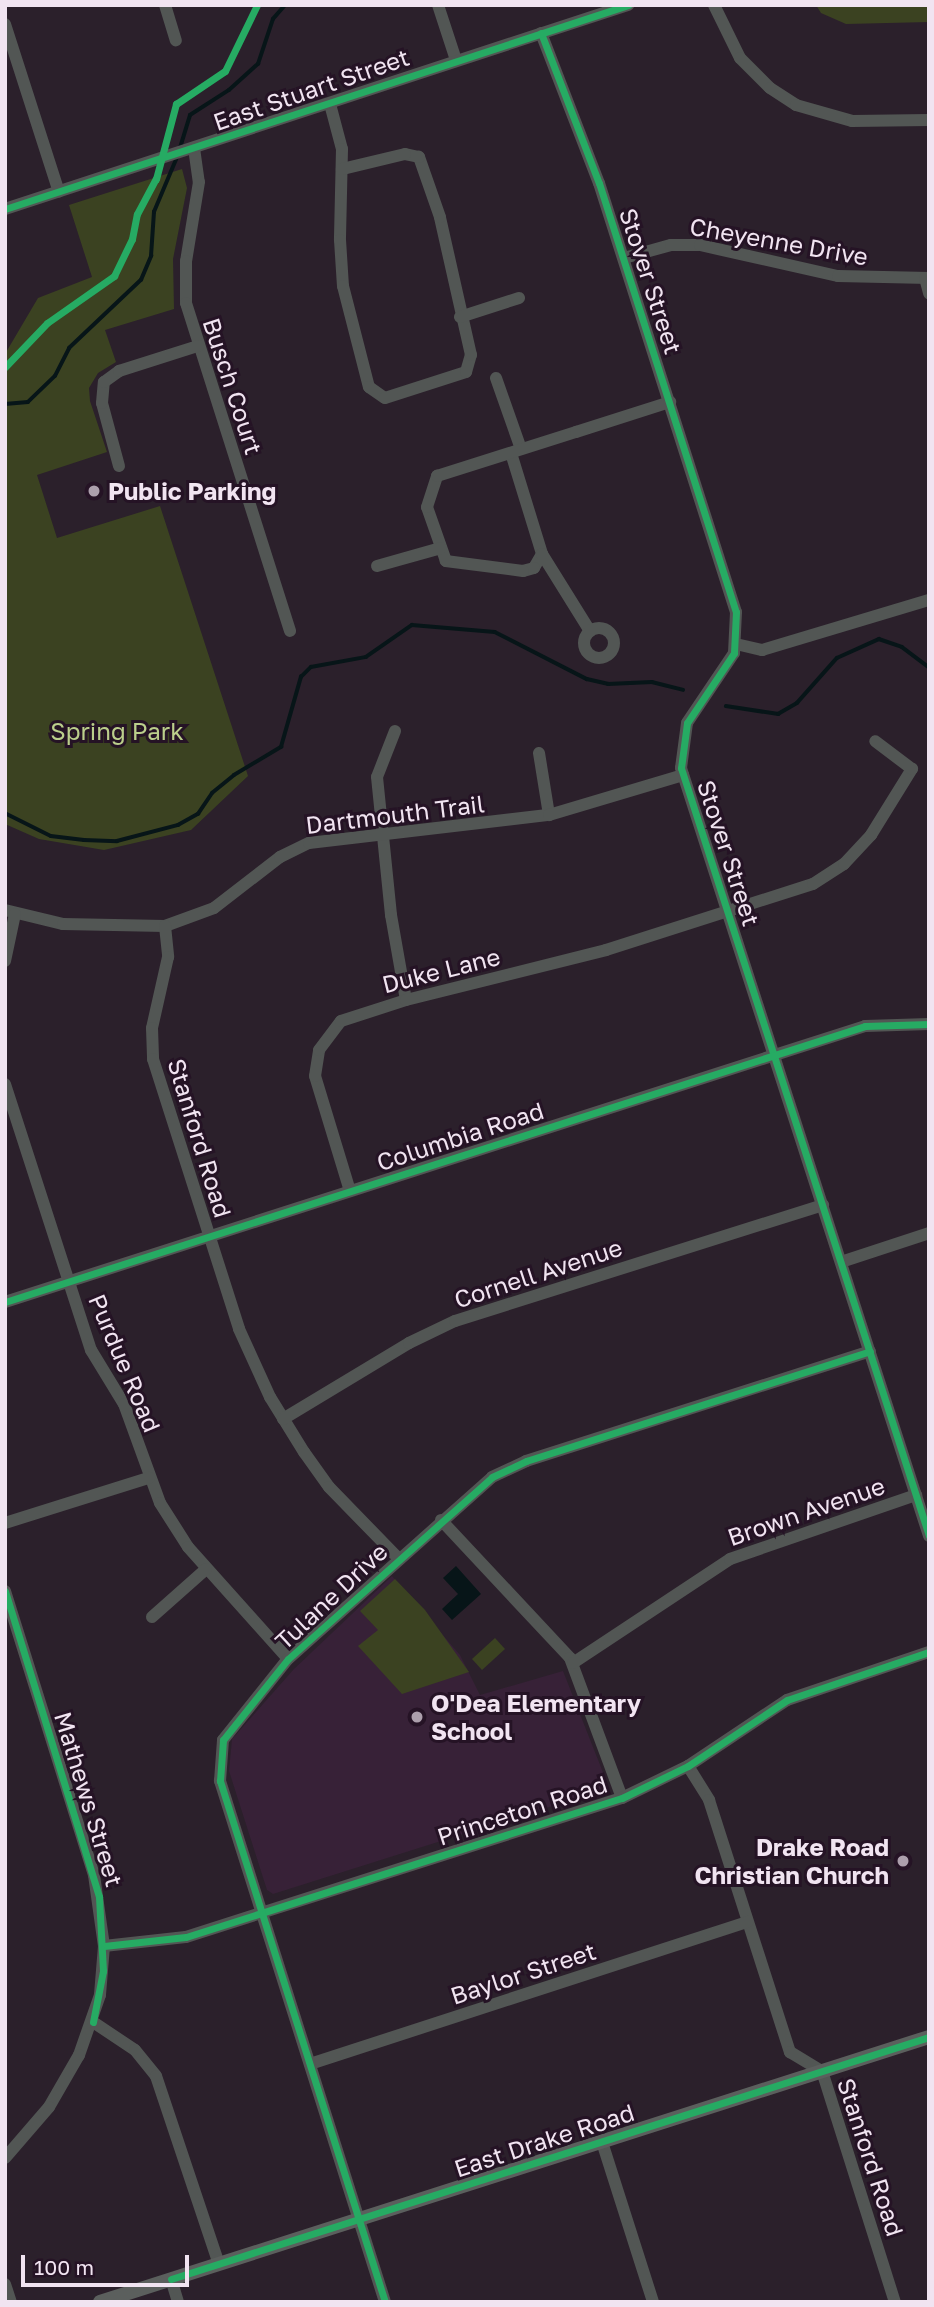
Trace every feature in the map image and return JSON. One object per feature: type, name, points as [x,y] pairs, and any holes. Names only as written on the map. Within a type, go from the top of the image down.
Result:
[{"type":"main road","name":"East Drake Road","points":[[100,2302],[929,2037]]},
{"type":"street","points":[[164,5],[176,40]]},
{"type":"street","points":[[438,5],[456,61]]},
{"type":"street","name":"East Stuart Street","points":[[5,209],[628,5]]},
{"type":"street","points":[[714,5],[740,58],[770,88],[796,104],[852,121],[929,120]]},
{"type":"street","points":[[6,28],[59,192]]},
{"type":"street","name":"Stover Street","points":[[541,33],[624,258],[736,612],[736,644],[731,660],[687,723],[680,750],[683,775],[929,1536]]},
{"type":"street","points":[[330,104],[342,149],[342,169],[343,286],[353,334],[375,394],[385,398],[466,372],[471,355],[460,317],[440,217],[419,158],[405,154],[342,169]]},
{"type":"street","name":"Busch Court","points":[[193,148],[199,182],[184,288],[198,346],[290,631]]},
{"type":"street","name":"Cheyenne Drive","points":[[624,258],[671,245],[700,245],[827,275],[927,278]]},
{"type":"street","points":[[927,278],[929,293]]},
{"type":"street","points":[[460,317],[519,298]]},
{"type":"street","points":[[119,466],[102,404],[104,382],[119,371],[198,346]]},
{"type":"street","points":[[496,378],[542,554],[590,631]]},
{"type":"street","points":[[542,554],[534,568],[523,571],[446,561],[426,507],[437,477],[670,402]]},
{"type":"street","points":[[377,566],[442,548]]},
{"type":"street","points":[[736,644],[762,650],[929,600]]},
{"type":"street","points":[[395,731],[377,777],[406,1000]]},
{"type":"street","name":"Duke Lane","points":[[350,1191],[317,1086],[319,1050],[341,1021],[406,1000],[606,950],[813,884],[864,843],[912,769],[875,741]]},
{"type":"street","points":[[539,753],[549,815]]},
{"type":"street","name":"Dartmouth Trail","points":[[10,912],[90,927],[165,926],[214,908],[293,849],[321,841],[549,815],[683,775]]},
{"type":"street","points":[[5,961],[10,912]]},
{"type":"street","name":"Stanford Road","points":[[165,926],[168,957],[152,1028],[153,1059],[239,1329],[283,1419],[329,1487],[398,1559]]},
{"type":"street","name":"Columbia Road","points":[[5,1302],[775,1055],[879,1024],[929,1024]]},
{"type":"street","name":"Purdue Road","points":[[5,1084],[91,1350],[124,1404],[149,1478],[170,1521],[206,1569],[288,1659]]},
{"type":"street","name":"Cornell Avenue","points":[[283,1419],[409,1343],[455,1321],[823,1205]]},
{"type":"street","points":[[841,1262],[929,1233]]},
{"type":"street","name":"Tulane Drive","points":[[385,2302],[220,1781],[219,1758],[230,1729],[288,1659],[492,1477],[526,1461],[870,1351]]},
{"type":"street","points":[[5,1523],[149,1478]]},
{"type":"street","name":"Brown Avenue","points":[[573,1662],[730,1559],[916,1495]]},
{"type":"street","points":[[441,1520],[555,1637],[573,1662],[622,1797]]},
{"type":"street","points":[[152,1618],[206,1569]]},
{"type":"street","name":"Mathews Street","points":[[5,1591],[94,1874],[104,1947],[93,2022]]},
{"type":"street","name":"Princeton Road","points":[[104,1947],[158,1943],[262,1913],[622,1797],[688,1766],[787,1700],[929,1652]]},
{"type":"street","name":"Stanford Road","points":[[688,1766],[709,1800],[790,2052],[822,2071],[895,2302]]},
{"type":"street","name":"Baylor Street","points":[[310,2064],[748,1922]]},
{"type":"street","points":[[5,2158],[50,2107],[93,2022],[135,2050],[156,2076],[219,2264]]},
{"type":"street","points":[[602,2141],[653,2302]]},
{"type":"street","points":[[171,2279],[178,2302]]},
{"type":"street","points":[[5,2284],[11,2302]]},
{"type":"shaded area","points":[[456,1566],[481,1594],[452,1620],[442,1609],[458,1594],[443,1578]]},
{"type":"shaded area","name":"O'Dea Elementary School","points":[[392,1576],[460,1655],[480,1695],[563,1671],[604,1775],[603,1790],[273,1894],[267,1890],[229,1771],[232,1739],[294,1669]]},
{"type":"green space","points":[[816,5],[929,5],[929,22],[846,24],[821,13]]},
{"type":"green space","name":"Spring Park","points":[[182,169],[187,188],[173,259],[174,309],[105,330],[116,362],[98,373],[89,388],[90,401],[107,452],[37,475],[57,538],[160,506],[248,776],[191,830],[104,850],[39,839],[5,824],[5,354],[38,298],[92,277],[69,205]]},
{"type":"green space","points":[[395,1579],[425,1610],[469,1672],[402,1694],[358,1646],[378,1630],[360,1611]]},
{"type":"green space","points":[[495,1638],[505,1649],[482,1670],[472,1659]]},
{"type":"waterway","points":[[180,148],[190,115],[229,90],[258,64],[273,19],[285,5]]},
{"type":"waterway","points":[[5,404],[28,402],[55,376],[69,348],[141,280],[151,256],[154,212],[178,155]]},
{"type":"waterway","points":[[5,813],[51,836],[84,840],[117,841],[178,825],[198,814],[212,793],[234,775],[281,747],[301,677],[311,667],[366,657],[412,625],[495,632],[587,679],[608,684],[652,682],[683,690]]},
{"type":"waterway","points":[[726,706],[778,714],[797,703],[837,658],[879,639],[902,647],[929,667]]},
{"type":"cycle path","points":[[5,367],[47,323],[114,276],[132,239],[137,214],[156,179],[176,104],[225,71],[257,5]]},
{"type":"cycle path","points":[[5,209],[628,5]]},
{"type":"cycle path","points":[[541,33],[599,183],[736,612],[734,653],[687,723],[681,768],[929,1536]]},
{"type":"cycle path","points":[[5,1302],[865,1026],[929,1024]]},
{"type":"cycle path","points":[[385,2302],[220,1781],[223,1740],[288,1659],[492,1477],[526,1461],[870,1351]]},
{"type":"cycle path","points":[[5,1591],[99,1897],[103,1971],[93,2022]]},
{"type":"cycle path","points":[[104,1946],[186,1937],[622,1798],[688,1766],[787,1700],[929,1652]]},
{"type":"cycle path","points":[[171,2279],[929,2037]]},
{"type":"place","name":"Public Parking","points":[[94,491]]},
{"type":"place","name":"O'Dea Elementary School","points":[[417,1717]]},
{"type":"place","name":"Drake Road Christian Church","points":[[903,1861]]}]
